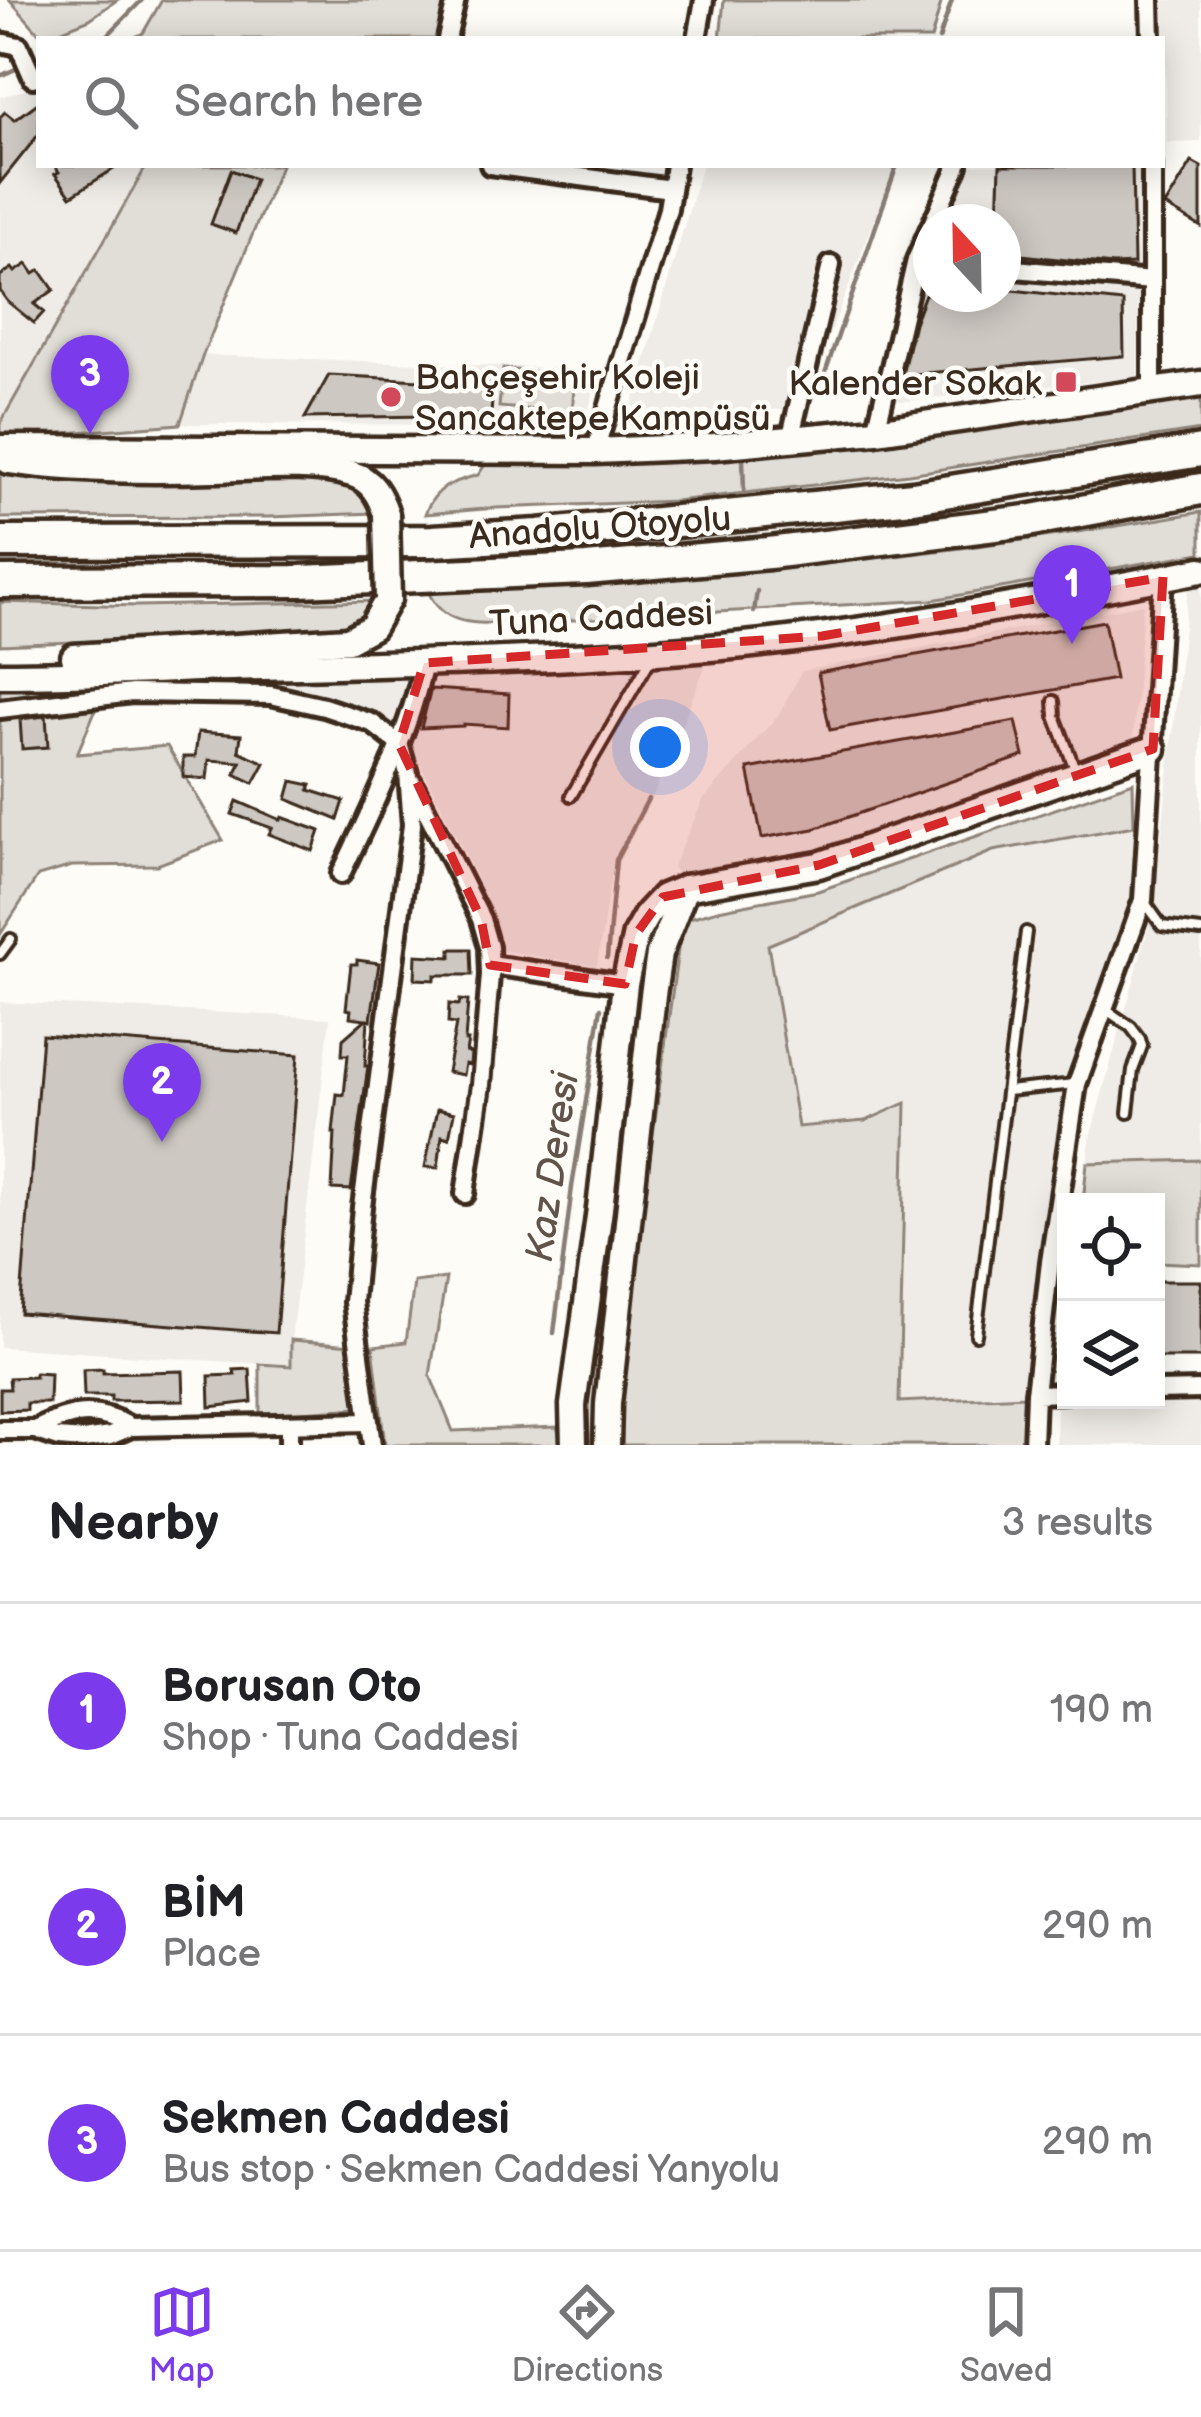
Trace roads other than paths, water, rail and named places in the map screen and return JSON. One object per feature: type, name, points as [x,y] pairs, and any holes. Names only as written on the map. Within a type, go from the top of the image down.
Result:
[{"type":"highway","name":"Anadolu Otoyolu","points":[[0,542],[432,541],[538,535],[913,497],[1201,452]]},
{"type":"highway","name":"Anadolu Otoyolu","points":[[0,582],[300,581],[586,568],[770,553],[1027,521],[1201,489]]},
{"type":"main road","points":[[0,448],[595,451],[876,431],[1201,384]]},
{"type":"main road","points":[[0,459],[43,466],[295,467],[355,474],[377,491],[386,514],[388,599],[372,628],[348,640],[0,662]]},
{"type":"main road","name":"Tuna Caddesi","points":[[0,675],[656,651],[822,636],[1201,570]]},
{"type":"main road","points":[[574,1445],[573,1405],[625,984],[636,934],[648,914],[663,897],[685,888],[819,865],[1153,748]]},
{"type":"main road","points":[[608,1445],[608,1404],[653,995],[659,954],[685,888]]},
{"type":"street","points":[[448,36],[456,0]]},
{"type":"street","points":[[698,36],[704,0]]},
{"type":"street","points":[[1150,0],[1150,36]]},
{"type":"street","points":[[0,42],[19,46],[33,77]]},
{"type":"street","points":[[513,168],[671,189]]},
{"type":"street","points":[[595,451],[674,168]]},
{"type":"street","points":[[941,204],[957,168]]},
{"type":"street","points":[[1151,168],[1152,393]]},
{"type":"street","points":[[790,440],[832,266]]},
{"type":"street","points":[[1021,270],[1152,281]]},
{"type":"street","points":[[876,431],[913,297]]},
{"type":"street","points":[[1034,1445],[1050,1262],[1077,1084],[1143,900],[1163,577]]},
{"type":"street","points":[[341,874],[399,744],[424,663]]},
{"type":"street","points":[[0,709],[132,693],[271,695],[324,707],[390,734],[399,744],[408,773],[481,919],[489,947],[481,1084],[465,1194]]},
{"type":"street","points":[[372,1445],[352,1302],[412,825],[408,773]]},
{"type":"street","points":[[490,965],[625,984]]},
{"type":"street","points":[[1165,1391],[1201,1390]]},
{"type":"street","points":[[1035,1394],[1057,1394]]},
{"type":"street","points":[[35,1430],[76,1414],[110,1415],[131,1427]]},
{"type":"street","points":[[0,1430],[35,1430],[83,1440],[131,1427],[369,1422]]},
{"type":"street","points":[[289,1424],[290,1445]]},
{"type":"lane","points":[[571,796],[656,651]]},
{"type":"lane","points":[[1054,701],[1054,716],[1078,776]]},
{"type":"lane","points":[[1143,900],[1162,926],[1201,932]]},
{"type":"lane","points":[[976,1335],[1026,932]]},
{"type":"lane","points":[[0,954],[11,939]]},
{"type":"lane","points":[[1104,1008],[1130,1027],[1142,1046],[1133,1070],[1128,1113]]},
{"type":"lane","points":[[1006,1091],[1077,1084]]},
{"type":"waterway","points":[[107,36],[142,0]]},
{"type":"waterway","name":"Kaz Deresi","points":[[940,36],[952,0]]},
{"type":"waterway","points":[[0,76],[20,67]]},
{"type":"waterway","name":"Kaz Deresi","points":[[822,382],[896,168]]},
{"type":"waterway","name":"Kaz Deresi","points":[[743,459],[744,491]]},
{"type":"waterway","name":"Kaz Deresi","points":[[754,612],[757,591]]},
{"type":"waterway","name":"Kaz Deresi","points":[[607,958],[616,860],[648,799]]},
{"type":"waterway","name":"Kaz Deresi","points":[[554,1333],[601,1008]]},
{"type":"place","name":"Kalender Sokak","points":[[1066,382]]},
{"type":"place","name":"Bahçeşehir Koleji Sancaktepe Kampüsü","points":[[391,397]]},
{"type":"place","name":"Sekmen Caddesi","points":[[90,434]]},
{"type":"place","name":"Borusan Oto","points":[[1072,644]]},
{"type":"place","name":"BİM","points":[[162,1142]]}]
